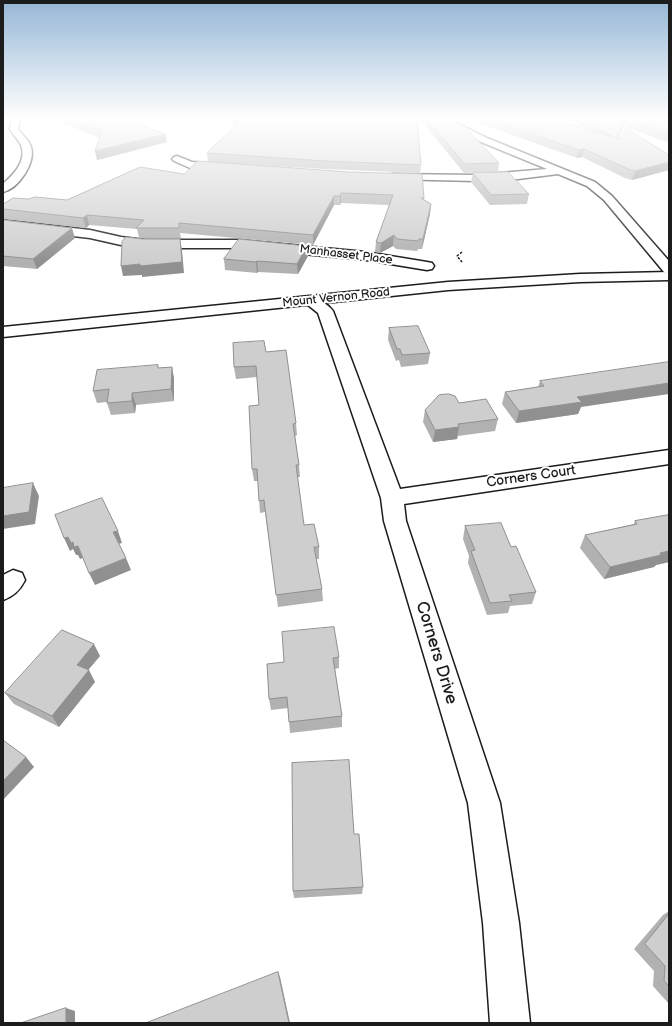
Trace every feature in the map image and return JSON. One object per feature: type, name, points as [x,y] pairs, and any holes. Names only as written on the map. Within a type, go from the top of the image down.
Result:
[{"type":"street","points":[[3,189],[22,172],[24,166]]},
{"type":"street","points":[[202,166],[231,168]]},
{"type":"street","points":[[547,166],[591,184],[608,198],[669,269]]},
{"type":"street","points":[[381,176],[437,179],[559,171]]},
{"type":"street","name":"Manhasset Place","points":[[3,224],[90,234],[121,241],[145,244],[240,244],[366,256],[427,266]]},
{"type":"street","name":"Mount Vernon Road","points":[[3,332],[448,286],[580,278],[669,276]]},
{"type":"street","name":"Corners Drive","points":[[310,301],[325,311],[392,498],[395,521],[484,803],[502,923],[510,1023]]},
{"type":"street","name":"Corners Court","points":[[392,498],[669,457]]},
{"type":"path","points":[[462,252],[457,256],[462,262]]},
{"type":"building","points":[[193,166],[265,166],[349,172],[422,174],[424,198],[421,198],[431,204],[423,239],[419,239],[418,241],[397,239],[394,235],[381,243],[376,242],[393,195],[341,193],[340,196],[334,196],[313,235],[179,223],[179,228],[136,228],[144,220],[87,215],[83,218],[3,209],[3,204],[13,198],[28,199],[35,197],[67,200],[140,167],[184,174]]},
{"type":"building","points":[[621,166],[654,166],[635,171]]},
{"type":"building","points":[[508,172],[529,194],[491,195],[473,173]]},
{"type":"building","points":[[3,220],[72,228],[33,259],[3,256]]},
{"type":"building","points":[[126,237],[143,239],[180,239],[182,262],[140,266],[140,264],[121,266],[122,242]]},
{"type":"building","points":[[239,239],[307,246],[297,264],[224,259]]},
{"type":"building","points":[[418,326],[430,353],[402,355],[400,349],[397,349],[389,328]]},
{"type":"building","points":[[264,341],[266,352],[286,350],[296,423],[293,424],[299,465],[296,465],[304,525],[314,524],[319,547],[314,547],[322,589],[276,595],[264,500],[259,501],[257,469],[252,469],[249,406],[259,405],[256,366],[234,367],[233,343]]},
{"type":"building","points":[[669,362],[669,383],[577,397],[582,402],[519,411],[505,392],[544,386],[540,381]]},
{"type":"building","points":[[158,365],[158,368],[172,367],[171,389],[132,393],[132,401],[107,403],[109,389],[93,391],[97,370]]},
{"type":"building","points":[[449,394],[455,396],[459,403],[486,399],[498,419],[458,424],[459,427],[435,430],[425,410],[439,395]]},
{"type":"building","points":[[33,483],[29,512],[3,516],[3,488]]},
{"type":"building","points":[[102,498],[118,531],[113,532],[126,558],[89,573],[78,546],[74,547],[73,542],[71,543],[68,537],[64,538],[55,515]]},
{"type":"building","points":[[669,515],[669,551],[660,553],[661,555],[610,567],[585,535],[637,524],[635,521]]},
{"type":"building","points":[[501,523],[511,547],[516,546],[536,592],[509,595],[512,601],[490,603],[471,551],[475,550],[465,526]]},
{"type":"building","points":[[334,627],[339,657],[333,658],[342,716],[289,722],[287,697],[269,699],[267,664],[284,662],[282,632]]},
{"type":"building","points":[[62,630],[94,644],[77,665],[89,670],[52,716],[5,693]]},
{"type":"building","points":[[3,740],[26,757],[3,781]]},
{"type":"building","points":[[349,760],[354,834],[359,834],[363,887],[293,891],[292,763]]},
{"type":"building","points":[[669,914],[669,986],[664,981],[665,966],[645,944]]},
{"type":"building","points":[[278,972],[289,1023],[146,1023]]},
{"type":"building","points":[[66,1008],[66,1023],[21,1023]]}]
